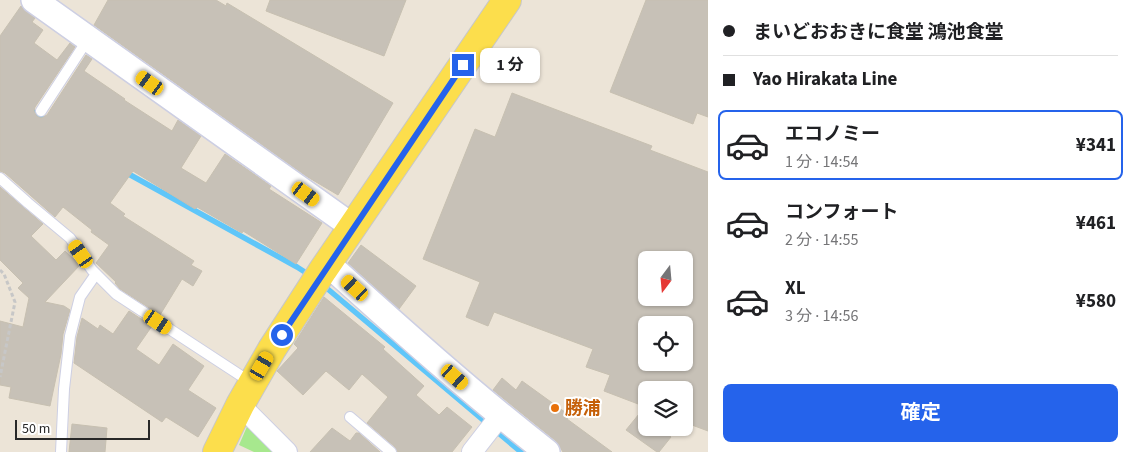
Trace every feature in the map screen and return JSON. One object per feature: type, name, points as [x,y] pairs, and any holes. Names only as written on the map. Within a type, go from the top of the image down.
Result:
[{"type":"main road","points":[[217,452],[246,394],[272,349],[507,0]]},
{"type":"street","points":[[48,7],[88,39],[353,227]]},
{"type":"street","points":[[321,275],[410,338],[500,417],[547,452]]},
{"type":"street","points":[[246,394],[287,452]]},
{"type":"street","points":[[478,445],[500,417]]},
{"type":"lane","points":[[41,111],[88,39]]},
{"type":"lane","points":[[0,178],[28,204],[70,238],[96,274],[116,294],[246,394]]},
{"type":"lane","points":[[61,452],[64,390],[70,336],[80,297],[96,274]]},
{"type":"lane","points":[[350,417],[391,452]]},
{"type":"path","points":[[0,270],[4,274],[15,302],[0,377]]},
{"type":"green space","points":[[249,422],[281,452],[254,452],[239,445]]},
{"type":"building","points":[[108,0],[216,0],[226,6],[227,3],[393,103],[338,195],[306,176],[94,25]]},
{"type":"building","points":[[270,0],[406,0],[384,56],[266,11]]},
{"type":"building","points":[[646,0],[708,0],[708,117],[697,113],[693,124],[610,92]]},
{"type":"building","points":[[21,6],[35,18],[32,22],[43,30],[34,43],[57,60],[70,43],[75,47],[35,107],[34,111],[37,116],[41,118],[47,115],[86,55],[92,59],[84,71],[124,100],[172,131],[178,120],[201,136],[181,168],[206,183],[225,154],[271,186],[269,189],[322,223],[296,264],[243,231],[242,233],[197,207],[195,209],[133,171],[110,203],[125,214],[123,216],[194,261],[191,265],[202,271],[193,286],[182,279],[160,315],[120,289],[116,282],[96,263],[109,245],[63,207],[55,217],[5,173],[0,171],[0,36]]},
{"type":"building","points":[[512,93],[652,146],[650,150],[708,172],[708,431],[693,425],[693,381],[638,381],[638,404],[604,391],[610,375],[586,367],[593,349],[494,312],[488,326],[466,317],[480,282],[423,259],[475,129],[495,137]]},
{"type":"building","points":[[0,187],[43,224],[31,236],[56,260],[65,251],[80,265],[45,302],[64,306],[70,310],[63,334],[61,354],[50,406],[9,398],[11,387],[0,385],[0,321],[23,327],[29,298],[18,288],[23,283],[0,260]]},
{"type":"building","points":[[361,245],[416,286],[399,309],[348,263]]},
{"type":"building","points":[[324,297],[385,347],[383,349],[424,386],[416,395],[439,415],[447,407],[472,427],[452,452],[398,452],[395,447],[367,423],[388,397],[362,374],[349,390],[326,371],[303,395],[277,371],[298,348],[294,344]]},
{"type":"building","points":[[129,311],[152,326],[136,349],[159,365],[173,344],[204,366],[188,390],[216,408],[198,437],[166,417],[162,422],[74,363],[77,337],[82,318],[98,329],[100,325],[113,334]]},
{"type":"building","points":[[502,378],[516,390],[522,381],[569,415],[567,419],[612,452],[563,452],[556,441],[493,390]]},
{"type":"building","points":[[638,415],[638,436],[671,437],[657,452],[626,430]]},
{"type":"building","points":[[72,424],[107,428],[105,452],[69,452]]},
{"type":"building","points":[[332,428],[350,441],[356,433],[359,433],[380,452],[310,452]]},
{"type":"waterway","points":[[29,109],[46,121]]},
{"type":"waterway","points":[[125,172],[311,276]]},
{"type":"waterway","points":[[323,285],[521,452]]},
{"type":"place","name":"勝浦","points":[[555,408]]},
{"type":"route","points":[[282,335],[463,65]]}]
